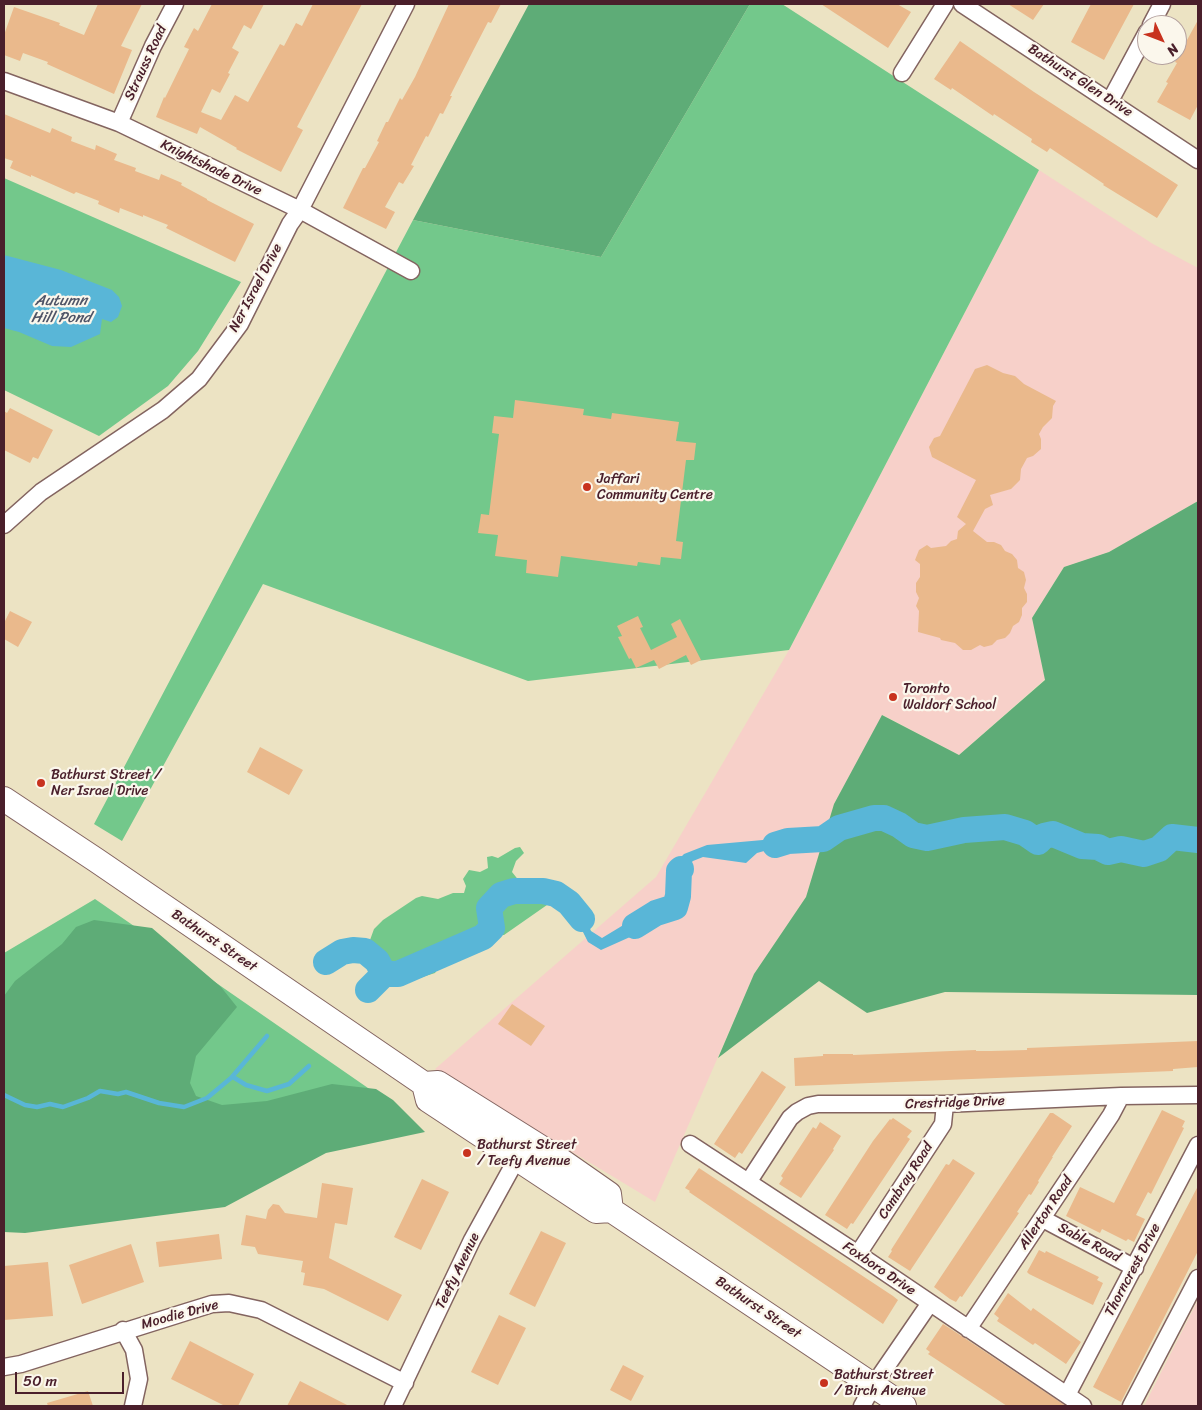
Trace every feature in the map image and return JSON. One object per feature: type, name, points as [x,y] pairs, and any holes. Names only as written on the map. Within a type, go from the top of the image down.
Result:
[{"type":"main road","name":"Bathurst Street","points":[[4,799],[424,1084],[438,1083],[522,1149],[609,1194],[611,1210],[868,1396],[904,1406]]},
{"type":"street","name":"Strauss Road","points":[[120,123],[153,46],[175,4]]},
{"type":"street","name":"Ner Israel Drive","points":[[4,525],[42,492],[163,410],[199,378],[240,324],[290,224],[300,210],[406,4]]},
{"type":"street","points":[[902,72],[945,4]]},
{"type":"street","name":"Bathurst Glen Drive","points":[[962,4],[1110,100],[1198,160]]},
{"type":"street","points":[[1110,100],[1137,50]]},
{"type":"street","name":"Knightshade Drive","points":[[4,81],[120,123],[300,210],[411,271]]},
{"type":"street","name":"Crestridge Drive","points":[[748,1181],[790,1118],[806,1107],[818,1104],[945,1104],[1121,1096],[1198,1095]]},
{"type":"street","name":"Allerton Road","points":[[968,1329],[1043,1219],[1111,1115],[1121,1096]]},
{"type":"street","name":"Cambray Road","points":[[858,1254],[943,1124],[945,1104]]},
{"type":"street","name":"Foxboro Drive","points":[[690,1144],[858,1254],[1083,1406]]},
{"type":"street","name":"Thorncrest Drive","points":[[1067,1395],[1135,1268],[1198,1144]]},
{"type":"street","name":"Teefy Avenue","points":[[393,1406],[472,1240],[522,1149]]},
{"type":"street","name":"Sable Road","points":[[1043,1219],[1135,1268]]},
{"type":"street","points":[[1131,1406],[1198,1278]]},
{"type":"street","name":"Moodie Drive","points":[[4,1367],[21,1364],[123,1330],[212,1304],[229,1303],[261,1310],[405,1382]]},
{"type":"street","points":[[868,1396],[930,1303]]},
{"type":"street","points":[[123,1330],[134,1350],[139,1379],[133,1406]]},
{"type":"shaded area","name":"Toronto Waldorf School","points":[[1039,170],[1153,244],[1198,268],[1198,501],[1109,552],[1064,567],[1032,618],[1045,679],[959,755],[883,715],[834,804],[806,897],[754,974],[655,1202],[435,1069],[656,877],[789,650]]},
{"type":"shaded area","points":[[1198,1300],[1198,1406],[1144,1406]]},
{"type":"green space","points":[[529,4],[750,4],[601,257],[413,220]]},
{"type":"green space","points":[[750,4],[782,4],[1039,170],[789,650],[528,681],[263,584],[122,841],[94,824],[413,220],[601,257]]},
{"type":"green space","points":[[4,178],[241,282],[198,351],[168,386],[99,436],[4,390]]},
{"type":"green space","points":[[1198,501],[1198,995],[945,992],[867,1013],[819,981],[718,1058],[754,974],[806,897],[834,804],[882,715],[959,755],[1045,680],[1032,618],[1064,567],[1109,552]]},
{"type":"green space","points":[[520,847],[524,853],[516,861],[512,872],[520,882],[521,888],[560,889],[557,898],[504,935],[488,935],[483,940],[474,941],[454,957],[441,964],[435,973],[407,982],[388,979],[373,984],[375,973],[372,964],[355,956],[344,956],[342,952],[344,948],[350,944],[364,943],[370,940],[374,929],[383,920],[416,898],[422,896],[438,899],[453,893],[464,893],[466,886],[463,879],[469,870],[480,872],[488,868],[487,857],[498,858]]},
{"type":"green space","points":[[95,899],[394,1106],[4,1189],[4,953]]},
{"type":"green space","points":[[94,920],[152,928],[221,987],[237,1007],[196,1056],[190,1083],[196,1096],[222,1105],[267,1101],[332,1084],[376,1089],[393,1100],[425,1132],[326,1153],[225,1207],[25,1233],[4,1232],[4,996],[15,981],[62,944],[76,927]]},
{"type":"water","name":"Autumn Hill Pond","points":[[4,255],[61,270],[112,290],[119,297],[122,306],[118,317],[111,322],[102,319],[100,334],[71,347],[52,346],[19,332],[4,328]]},
{"type":"water","points":[[793,833],[807,833],[811,840],[807,846],[798,843],[789,844],[757,853],[746,863],[703,857],[693,861],[684,869],[683,881],[685,892],[680,900],[666,910],[665,919],[654,917],[643,925],[639,933],[601,950],[588,942],[579,921],[557,898],[560,889],[572,897],[584,915],[591,931],[602,938],[668,898],[675,877],[675,863],[684,854],[707,845],[774,839]]},
{"type":"building","points":[[98,4],[142,4],[121,46],[132,50],[114,94],[47,64],[48,62],[23,53],[20,61],[4,55],[4,35],[14,7],[60,23],[59,25],[84,35]]},
{"type":"building","points":[[212,4],[264,4],[251,29],[244,25],[232,48],[239,52],[220,93],[212,89],[201,112],[221,120],[235,95],[248,102],[280,44],[284,46],[296,23],[302,26],[313,4],[362,4],[297,127],[303,130],[281,172],[236,149],[200,127],[197,134],[156,117],[164,97],[189,49],[184,47],[194,28],[198,31]]},
{"type":"building","points":[[449,4],[501,4],[491,23],[488,22],[450,96],[452,96],[443,114],[440,113],[428,137],[426,136],[411,165],[414,166],[403,184],[399,182],[385,207],[395,212],[386,229],[343,208],[363,168],[365,168],[379,142],[377,141],[386,122],[388,122],[400,98],[402,100],[415,77]]},
{"type":"building","points":[[821,4],[897,4],[911,12],[888,48]]},
{"type":"building","points":[[1008,4],[1044,4],[1033,20]]},
{"type":"building","points":[[1091,4],[1134,4],[1104,60],[1071,42]]},
{"type":"building","points":[[1198,20],[1198,105],[1190,120],[1157,102],[1176,65],[1187,65],[1187,40]]},
{"type":"building","points":[[960,41],[1034,92],[1178,185],[1157,218],[1103,185],[1050,148],[1047,152],[1031,142],[1032,139],[994,114],[993,116],[952,88],[951,90],[934,79]]},
{"type":"building","points":[[4,114],[50,133],[52,128],[72,137],[71,141],[95,150],[96,145],[117,154],[114,160],[136,168],[135,171],[159,180],[161,174],[182,183],[181,185],[207,200],[254,224],[235,262],[166,228],[168,225],[120,208],[119,213],[98,204],[99,201],[76,192],[74,194],[10,168],[13,161],[4,158]]},
{"type":"building","points":[[987,365],[1003,373],[1015,376],[1024,384],[1056,401],[1053,406],[1052,418],[1039,434],[1041,449],[1033,456],[1027,458],[1021,469],[1020,480],[1011,489],[990,495],[993,505],[985,509],[973,531],[987,542],[1001,545],[1005,551],[1012,554],[1017,560],[1018,568],[1024,572],[1026,580],[1024,588],[1027,594],[1027,602],[1022,608],[1019,622],[1013,626],[1005,638],[997,640],[992,645],[984,647],[980,645],[971,650],[963,650],[955,643],[918,632],[919,611],[916,606],[919,598],[916,592],[916,583],[920,577],[920,564],[915,560],[919,550],[927,545],[931,548],[946,546],[951,541],[957,539],[958,531],[966,524],[957,517],[976,480],[932,457],[929,447],[934,438],[940,436],[975,369]]},
{"type":"building","name":"Jaffari Community Centre","points":[[515,400],[584,409],[583,415],[611,419],[612,413],[679,422],[676,441],[696,443],[694,460],[686,460],[676,541],[683,542],[681,559],[661,557],[660,565],[638,562],[637,566],[561,556],[558,577],[526,573],[527,560],[495,556],[498,535],[478,533],[481,514],[489,515],[499,434],[492,433],[494,416],[513,418]]},
{"type":"building","points":[[10,408],[53,430],[38,459],[33,457],[30,463],[4,450],[4,411],[7,413]]},
{"type":"building","points":[[10,611],[32,622],[18,647],[4,639],[4,623]]},
{"type":"building","points":[[638,616],[643,627],[640,628],[651,650],[677,637],[671,624],[680,619],[701,660],[691,665],[686,655],[659,669],[654,660],[636,668],[631,658],[629,659],[618,637],[622,636],[617,626]]},
{"type":"building","points":[[260,747],[303,770],[289,795],[247,772]]},
{"type":"building","points":[[512,1004],[545,1026],[531,1046],[498,1024]]},
{"type":"building","points":[[1198,1041],[1198,1067],[1173,1069],[1173,1071],[795,1086],[794,1058],[823,1056],[823,1054],[853,1055],[1027,1050],[1027,1048]]},
{"type":"building","points":[[762,1071],[786,1087],[742,1154],[739,1152],[735,1158],[714,1144]]},
{"type":"building","points":[[1162,1110],[1185,1121],[1182,1127],[1184,1128],[1151,1194],[1148,1192],[1136,1215],[1145,1219],[1134,1242],[1128,1239],[1126,1241],[1102,1229],[1100,1233],[1066,1216],[1080,1187],[1114,1203]]},
{"type":"building","points":[[1050,1113],[1053,1113],[1072,1126],[1031,1195],[1029,1194],[1017,1212],[1019,1213],[962,1297],[960,1296],[956,1302],[950,1299],[934,1287]]},
{"type":"building","points":[[893,1118],[912,1131],[907,1137],[910,1139],[853,1224],[851,1223],[847,1229],[825,1215],[873,1141],[890,1119]]},
{"type":"building","points":[[820,1122],[841,1136],[834,1150],[801,1198],[779,1184],[783,1178],[781,1176],[813,1127],[816,1129]]},
{"type":"building","points":[[953,1159],[975,1173],[910,1271],[888,1257],[946,1164],[949,1165]]},
{"type":"building","points":[[699,1168],[898,1300],[883,1324],[689,1192],[685,1188]]},
{"type":"building","points":[[422,1179],[449,1192],[421,1250],[394,1237]]},
{"type":"building","points":[[322,1183],[353,1188],[347,1225],[335,1223],[329,1258],[402,1295],[388,1321],[324,1289],[303,1285],[305,1273],[301,1272],[303,1261],[258,1254],[255,1247],[241,1245],[246,1215],[266,1219],[268,1210],[273,1204],[279,1205],[285,1213],[317,1218]]},
{"type":"building","points":[[1198,1186],[1198,1251],[1121,1402],[1093,1387]]},
{"type":"building","points":[[541,1231],[566,1243],[535,1307],[509,1294]]},
{"type":"building","points":[[219,1234],[222,1259],[159,1267],[156,1242]]},
{"type":"building","points":[[131,1244],[144,1282],[82,1304],[69,1265]]},
{"type":"building","points":[[1039,1250],[1045,1253],[1046,1251],[1099,1277],[1097,1280],[1103,1283],[1093,1305],[1027,1272]]},
{"type":"building","points":[[48,1262],[53,1316],[4,1320],[4,1266]]},
{"type":"building","points":[[1008,1293],[1031,1311],[1033,1308],[1081,1342],[1066,1364],[997,1321],[999,1318],[994,1314]]},
{"type":"building","points":[[499,1315],[526,1328],[498,1385],[471,1372]]},
{"type":"building","points":[[943,1324],[1066,1406],[1007,1406],[928,1354],[930,1352],[926,1349]]},
{"type":"building","points":[[190,1341],[254,1374],[238,1406],[225,1406],[171,1379]]},
{"type":"building","points":[[623,1365],[644,1376],[631,1401],[610,1390]]},
{"type":"building","points":[[300,1381],[349,1406],[287,1406]]},
{"type":"building","points":[[88,1391],[93,1406],[48,1406],[47,1403]]},
{"type":"waterway","points":[[775,845],[788,841],[823,839],[839,828],[874,818],[884,818],[899,825],[913,835],[927,838],[964,830],[1005,827],[1025,833],[1038,842],[1044,836],[1053,834],[1082,846],[1098,847],[1108,852],[1121,849],[1144,854],[1159,849],[1172,837],[1198,840]]},
{"type":"waterway","points":[[635,926],[656,913],[675,907],[678,896],[679,871],[681,869]]},
{"type":"waterway","points":[[368,990],[384,974],[398,974],[483,937],[492,928],[489,908],[501,895],[514,891],[543,891],[556,894],[569,903],[582,919]]},
{"type":"waterway","points":[[326,962],[342,952],[353,950],[365,951],[377,961],[384,974]]},
{"type":"waterway","points":[[4,1095],[25,1105],[37,1107],[50,1104],[63,1107],[88,1098],[100,1091],[118,1094],[126,1092],[159,1103],[184,1107],[207,1098],[231,1078],[267,1036]]},
{"type":"waterway","points":[[233,1077],[246,1085],[267,1091],[289,1084],[309,1066]]},
{"type":"place","name":"Jaffari Community Centre","points":[[587,487]]},
{"type":"place","name":"Toronto Waldorf School","points":[[893,697]]},
{"type":"place","name":"Bathurst Street / Ner Israel Drive","points":[[41,783]]},
{"type":"place","name":"Bathurst Street / Teefy Avenue","points":[[467,1153]]},
{"type":"place","name":"Bathurst Street / Birch Avenue","points":[[824,1383]]}]
